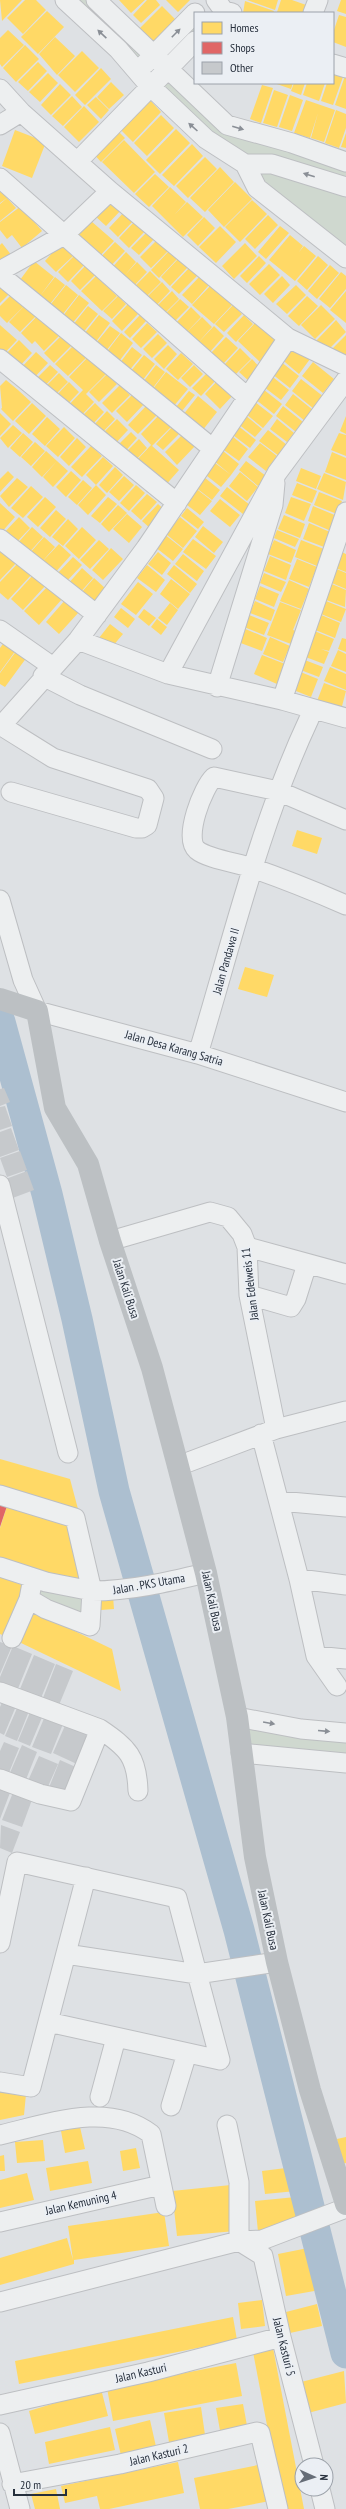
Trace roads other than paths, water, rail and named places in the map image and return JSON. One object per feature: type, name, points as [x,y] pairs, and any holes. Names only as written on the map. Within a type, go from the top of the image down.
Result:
[{"type":"street","points":[[65,0],[138,71],[150,86],[206,139],[244,164],[257,188],[346,258]]},
{"type":"street","points":[[96,0],[153,56],[169,69],[228,125],[292,143],[346,162]]},
{"type":"street","points":[[196,12],[208,0]]},
{"type":"street","points":[[313,12],[318,0]]},
{"type":"street","points":[[138,71],[194,14]]},
{"type":"street","points":[[78,161],[136,99],[169,69],[194,42]]},
{"type":"street","points":[[334,64],[346,68]]},
{"type":"street","points":[[0,89],[21,112],[78,161],[110,192],[288,338],[346,366]]},
{"type":"street","points":[[0,125],[21,112]]},
{"type":"street","points":[[244,164],[272,164],[346,187]]},
{"type":"street","points":[[0,178],[247,397]]},
{"type":"street","points":[[0,271],[64,235],[110,192]]},
{"type":"street","points":[[0,275],[212,448]]},
{"type":"street","points":[[11,792],[136,828],[142,828],[147,825],[154,798],[148,789],[53,758],[1,725],[78,640],[97,615],[176,503],[288,338]]},
{"type":"street","points":[[0,359],[176,503]]},
{"type":"street","points":[[168,674],[276,473],[346,380]]},
{"type":"street","points":[[217,687],[273,505],[276,473]]},
{"type":"street","points":[[282,700],[346,512]]},
{"type":"street","points":[[0,539],[97,615]]},
{"type":"street","points":[[0,630],[48,672],[80,695],[212,749]]},
{"type":"street","points":[[78,640],[168,674],[217,687],[282,700],[346,718]]},
{"type":"street","name":"Jalan Pandawa II","points":[[198,1054],[252,868],[278,790],[309,719]]},
{"type":"street","points":[[346,820],[278,790],[214,777],[208,782],[192,826],[192,842],[197,850],[252,868],[346,906]]},
{"type":"street","points":[[0,900],[23,980],[19,1005]]},
{"type":"street","name":"Jalan Desa Karang Satria","points":[[19,1005],[198,1054],[346,1102]]},
{"type":"street","name":"Jalan Kali Busa","points":[[19,1005],[55,1108],[88,1164],[110,1241],[152,1368],[206,1573],[237,1717],[254,1857],[277,1962],[310,2090],[346,2204]]},
{"type":"street","points":[[0,1185],[68,1453]]},
{"type":"street","name":"Jalan Edelweis 11","points":[[110,1241],[210,1212],[228,1217],[242,1234],[247,1247],[249,1295],[279,1501],[316,1656]]},
{"type":"street","points":[[247,1247],[346,1274]]},
{"type":"street","points":[[249,1295],[291,1307],[296,1299],[307,1264]]},
{"type":"street","points":[[178,1466],[268,1432],[346,1411]]},
{"type":"street","points":[[0,1495],[75,1518],[92,1591],[90,1626],[46,1609],[29,1598]]},
{"type":"street","points":[[279,1501],[346,1507]]},
{"type":"street","name":"Jalan . PKS Utama","points":[[0,1567],[69,1588],[92,1591],[113,1591],[169,1582],[206,1573]]},
{"type":"street","points":[[12,1638],[29,1598],[33,1578]]},
{"type":"street","points":[[299,1580],[346,1584]]},
{"type":"street","points":[[316,1656],[346,1659]]},
{"type":"street","points":[[316,1656],[337,1686]]},
{"type":"street","points":[[0,1692],[100,1729],[129,1752],[136,1771],[138,1791]]},
{"type":"street","points":[[237,1717],[301,1729],[346,1733]]},
{"type":"street","points":[[0,1779],[40,1794],[71,1801],[100,1729]]},
{"type":"street","points":[[241,1753],[346,1763]]},
{"type":"street","points":[[0,1943],[17,1862],[177,1898],[220,2060],[48,2022]]},
{"type":"street","points":[[0,2082],[31,2087],[86,1877]]},
{"type":"street","points":[[66,1954],[197,1974],[277,1962]]},
{"type":"street","points":[[100,2096],[116,2038]]},
{"type":"street","points":[[171,2106],[187,2053]]},
{"type":"street","points":[[0,2136],[79,2117],[105,2117],[138,2124],[151,2134],[166,2206]]},
{"type":"street","points":[[227,2126],[239,2182],[239,2240]]},
{"type":"street","name":"Jalan Kemuning 4","points":[[0,2222],[161,2185]]},
{"type":"street","points":[[0,2302],[239,2240],[262,2240],[346,2208]]},
{"type":"street","name":"Jalan Kasturi 5","points":[[239,2240],[263,2256],[281,2337],[312,2457]]},
{"type":"street","name":"Jalan Kasturi","points":[[0,2405],[148,2372],[281,2337]]},
{"type":"street","name":"Jalan Kasturi 2","points":[[12,2484],[120,2464],[258,2432],[278,2509]]},
{"type":"street","points":[[0,2433],[12,2484],[20,2509]]},
{"type":"street","points":[[322,2497],[325,2509]]},
{"type":"waterway","points":[[0,1022],[47,1194],[77,1319],[114,1491],[239,1930],[346,2353]]}]
